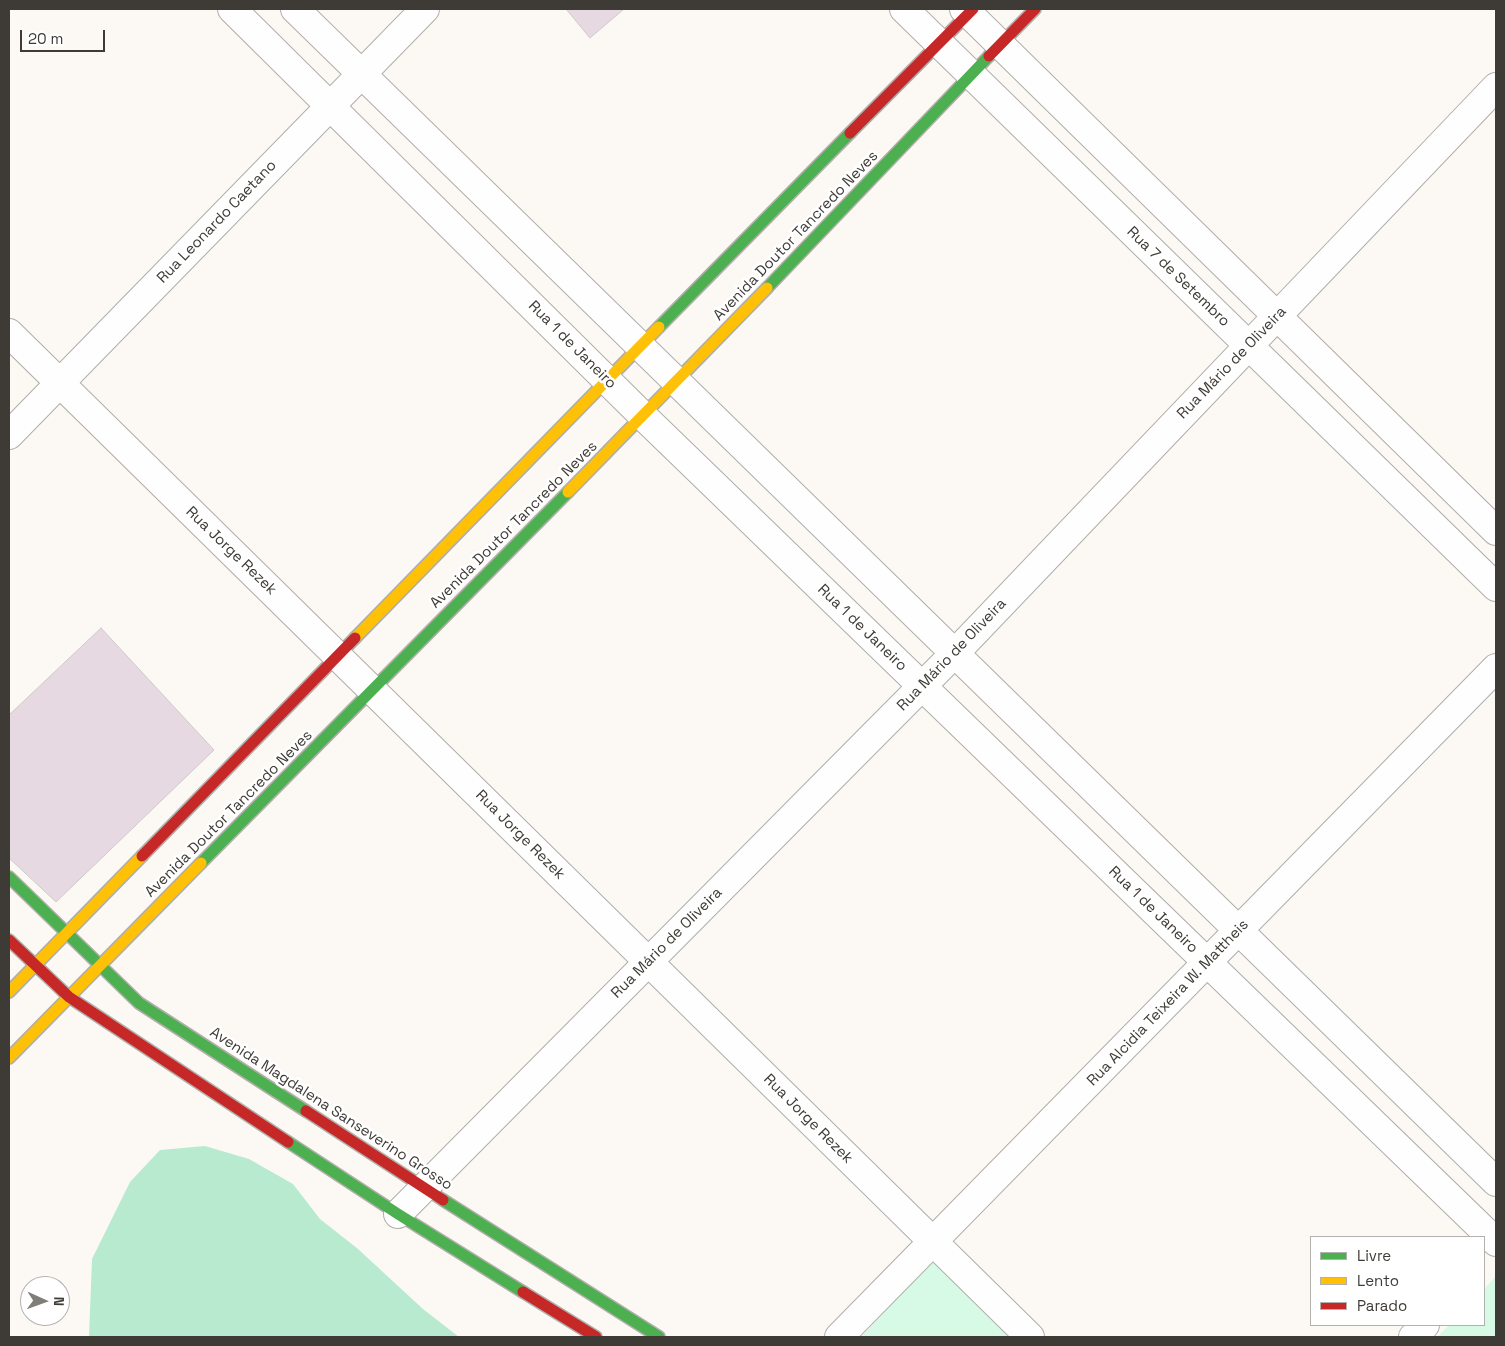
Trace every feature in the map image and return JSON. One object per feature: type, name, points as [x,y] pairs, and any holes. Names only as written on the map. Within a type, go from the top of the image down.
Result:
[{"type":"street","name":"Rua 1 de Janeiro","points":[[232,9],[643,416],[1496,1242]]},
{"type":"street","points":[[295,9],[1496,1182]]},
{"type":"street","name":"Rua Leonardo Caetano","points":[[9,435],[425,9]]},
{"type":"street","name":"Rua 7 de Setembro","points":[[904,9],[1496,587]]},
{"type":"street","name":"Avenida Doutor Tancredo Neves","points":[[9,1058],[677,382],[1035,9]]},
{"type":"street","points":[[9,992],[939,43],[968,10],[1000,45],[1496,531]]},
{"type":"street","name":"Rua Mário de Oliveira","points":[[398,1214],[955,653],[1496,87]]},
{"type":"street","name":"Rua Jorge Rezek","points":[[9,333],[1030,1337]]},
{"type":"street","name":"Rua Alcidia Teixeira W. Mattheis","points":[[839,1337],[1496,668]]},
{"type":"street","name":"Avenida Magdalena Sanseverino Grosso","points":[[9,877],[139,1003],[424,1188],[659,1337]]},
{"type":"street","points":[[9,940],[69,998],[398,1214],[596,1337]]},
{"type":"street","points":[[1485,1261],[1496,1249]]},
{"type":"street","points":[[1413,1337],[1424,1326]]},
{"type":"green space","points":[[205,1146],[249,1159],[293,1184],[320,1219],[358,1249],[423,1309],[459,1337],[89,1337],[92,1259],[130,1182],[160,1150]]},
{"type":"green space","points":[[933,1259],[1013,1337],[861,1337]]},
{"type":"green space","points":[[1496,1276],[1496,1337],[1437,1337],[1448,1326],[1485,1326],[1485,1288]]},
{"type":"building","points":[[566,9],[624,9],[590,38]]},
{"type":"building","points":[[101,628],[214,750],[56,902],[9,858],[9,715]]},
{"type":"traffic: fast","points":[[767,288],[989,56]]},
{"type":"traffic: fast","points":[[659,327],[850,133]]},
{"type":"traffic: fast","points":[[201,863],[568,492]]},
{"type":"traffic: fast","points":[[9,877],[139,1003],[306,1111]]},
{"type":"traffic: fast","points":[[288,1142],[398,1214],[523,1292]]},
{"type":"traffic: fast","points":[[443,1200],[659,1337]]},
{"type":"traffic: slow","points":[[568,492],[767,288]]},
{"type":"traffic: slow","points":[[355,638],[659,327]]},
{"type":"traffic: slow","points":[[9,992],[142,856]]},
{"type":"traffic: slow","points":[[9,1058],[201,863]]},
{"type":"traffic: jam","points":[[850,133],[973,9]]},
{"type":"traffic: jam","points":[[989,56],[1035,9]]},
{"type":"traffic: jam","points":[[142,856],[355,638]]},
{"type":"traffic: jam","points":[[9,940],[69,997],[288,1142]]},
{"type":"traffic: jam","points":[[306,1111],[443,1200]]},
{"type":"traffic: jam","points":[[523,1292],[596,1337]]}]
